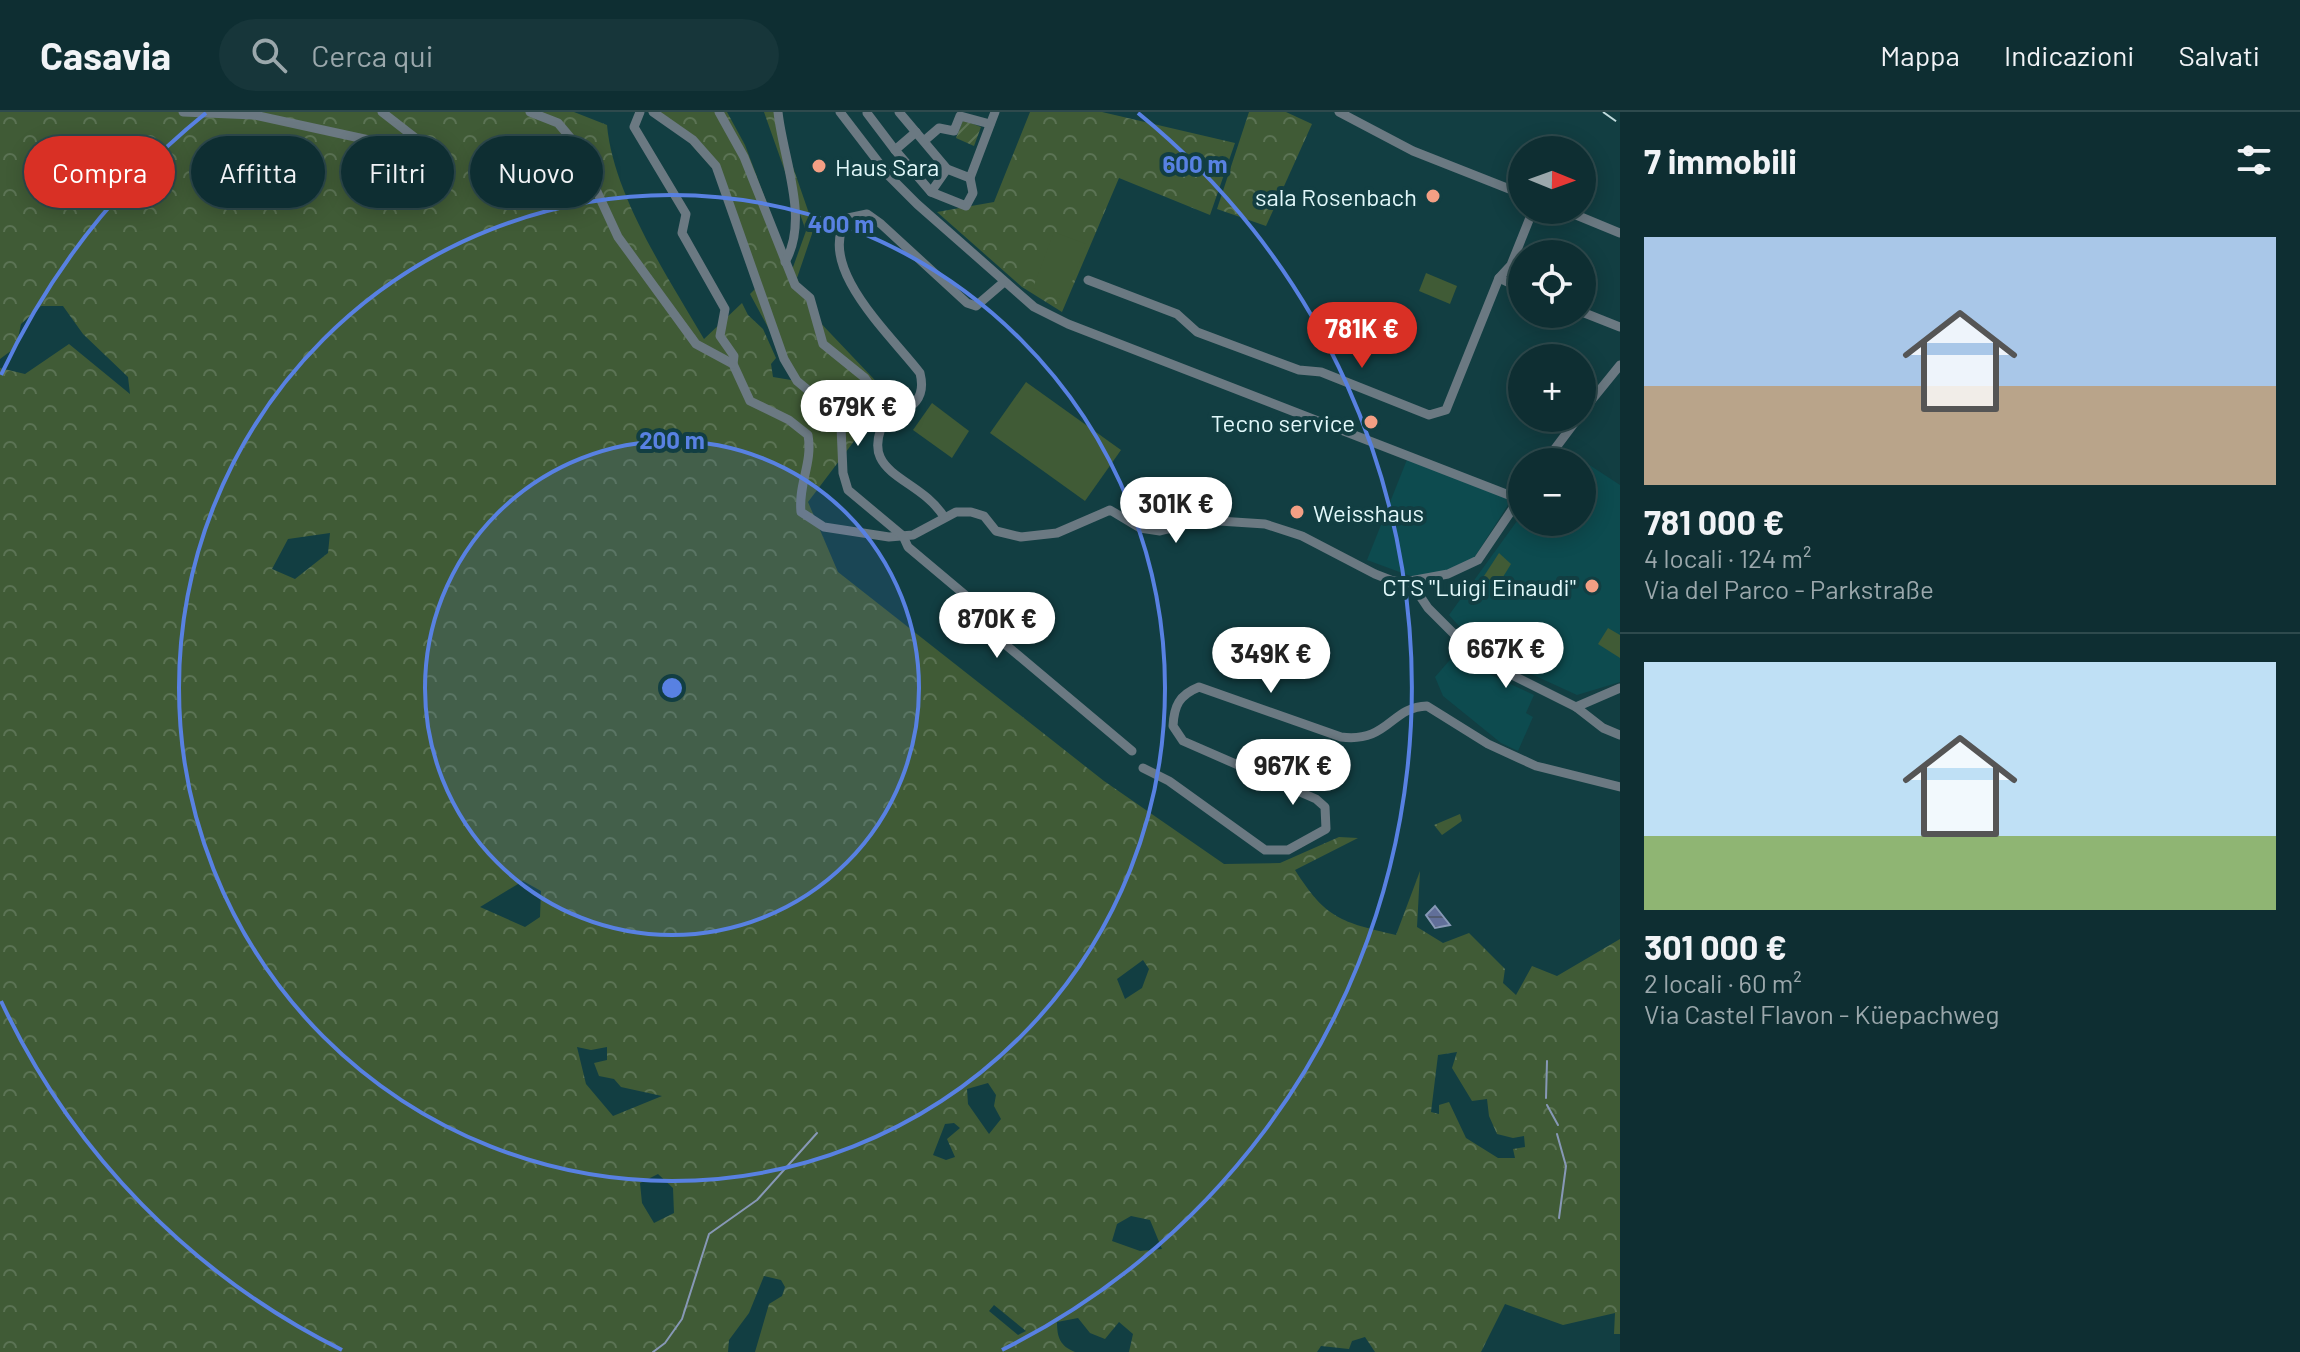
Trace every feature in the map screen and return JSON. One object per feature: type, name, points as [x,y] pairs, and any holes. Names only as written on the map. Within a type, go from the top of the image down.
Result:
[{"type":"street","points":[[183,112],[254,115],[369,140],[409,153],[433,169],[442,169],[445,161],[437,153],[382,112]]},
{"type":"street","points":[[530,112],[558,123],[574,142],[618,237],[696,344],[733,364]]},
{"type":"street","points":[[640,112],[634,127],[686,214],[682,233],[725,309],[720,336],[734,356],[733,364],[750,401],[789,420],[808,435],[812,457],[799,491],[801,512],[824,527],[903,536],[921,532],[944,517],[971,512],[984,516],[996,531],[1021,537],[1057,533],[1110,510],[1140,528],[1160,531],[1204,520],[1265,524],[1302,536],[1375,574],[1393,581],[1410,581],[1448,574],[1478,560],[1508,515]]},
{"type":"street","points":[[653,112],[693,140],[716,166],[784,359],[797,381],[832,410],[841,426],[843,473],[848,490],[903,536],[908,547],[983,610],[994,635],[1132,751]]},
{"type":"street","points":[[719,112],[744,157],[795,285],[810,298],[823,344],[865,378],[889,412]]},
{"type":"street","points":[[778,112],[797,224],[791,251],[785,262]]},
{"type":"street","points":[[840,112],[889,176],[1004,282],[1050,316],[1508,492]]},
{"type":"street","points":[[867,112],[931,192],[966,206],[973,193],[970,178],[995,112]]},
{"type":"street","points":[[899,112],[947,169],[970,178]]},
{"type":"street","points":[[949,112],[990,124]]},
{"type":"street","points":[[1339,112],[1400,145],[1508,188]]},
{"type":"street","points":[[924,141],[939,128],[954,131],[960,116]]},
{"type":"street","points":[[895,150],[916,132]]},
{"type":"street","points":[[931,192],[947,169]]},
{"type":"street","points":[[944,517],[926,496],[884,467],[878,456],[881,426],[889,412],[911,407],[922,395],[923,385],[920,373],[848,281],[840,260],[840,229],[848,218],[867,214],[976,306],[1004,282]]},
{"type":"street","points":[[1596,223],[1620,233]]},
{"type":"street","points":[[1088,280],[1177,314],[1197,332],[1299,370],[1321,372],[1429,415],[1446,410],[1499,278],[1511,265],[1527,224]]},
{"type":"street","points":[[1499,278],[1508,282]]},
{"type":"street","points":[[1596,318],[1620,327]]},
{"type":"street","points":[[1596,395],[1620,365]]},
{"type":"street","points":[[1410,581],[1428,608],[1478,658],[1576,707],[1603,728],[1620,735]]},
{"type":"street","points":[[1143,768],[1169,781],[1265,850],[1288,850],[1326,829],[1325,807],[1316,799],[1183,741],[1173,726],[1176,705],[1185,693],[1199,687],[1341,737],[1362,740],[1383,731],[1405,711],[1427,706],[1488,744],[1536,766],[1620,787]]},
{"type":"street","points":[[1576,707],[1620,688]]},
{"type":"shaded area","points":[[1408,457],[1508,495],[1508,505],[1474,558],[1448,570],[1413,577],[1367,560]]},
{"type":"shaded area","points":[[1596,469],[1620,485],[1620,682],[1577,695],[1492,656],[1476,645],[1449,615],[1508,533],[1508,536],[1596,536]]},
{"type":"shaded area","points":[[1456,653],[1478,669],[1534,695],[1526,713],[1533,717],[1518,751],[1501,743],[1443,696],[1435,677]]},
{"type":"shaded area","points":[[1435,906],[1450,925],[1435,928],[1426,915]]},
{"type":"green space","points":[[0,112],[574,112],[607,125],[611,152],[631,208],[704,339],[742,303],[748,315],[763,329],[776,358],[771,364],[773,377],[797,381],[750,294],[758,286],[713,169],[680,132],[648,112],[727,112],[745,145],[792,270],[806,231],[764,112],[774,112],[814,228],[797,278],[813,315],[889,395],[808,502],[838,572],[1104,781],[1224,864],[1280,863],[1339,837],[1358,838],[1295,870],[1326,909],[1348,922],[1396,935],[1420,871],[1417,927],[1443,943],[1469,933],[1505,969],[1503,983],[1516,995],[1532,966],[1557,976],[1620,939],[1620,1334],[1614,1334],[1615,1313],[1563,1325],[1505,1304],[1481,1352],[1375,1352],[1365,1337],[1352,1341],[1349,1349],[1321,1346],[1317,1352],[1129,1352],[1133,1334],[1119,1322],[1105,1339],[1090,1333],[1078,1318],[1057,1322],[1060,1340],[1075,1352],[755,1352],[769,1304],[782,1296],[785,1287],[781,1280],[764,1276],[749,1313],[729,1340],[728,1352],[0,1352],[0,368],[25,374],[69,344],[130,394],[128,377],[83,334],[63,306],[41,306],[21,324],[16,347],[0,359]],"holes":[[[330,533],[328,553],[295,579],[272,569],[288,539]],[[523,881],[541,891],[540,917],[525,927],[480,907]],[[1143,960],[1149,969],[1142,988],[1125,999],[1117,979]],[[577,1047],[591,1050],[607,1047],[607,1060],[594,1063],[599,1076],[614,1079],[621,1087],[662,1096],[613,1116],[586,1084]],[[1457,1052],[1452,1068],[1472,1101],[1487,1099],[1489,1116],[1497,1134],[1513,1138],[1524,1136],[1525,1147],[1513,1149],[1515,1158],[1498,1158],[1466,1138],[1449,1102],[1439,1105],[1439,1114],[1431,1112],[1438,1055]],[[988,1083],[996,1095],[994,1106],[1001,1119],[989,1134],[968,1104],[967,1089]],[[954,1123],[960,1128],[947,1139],[955,1157],[946,1160],[933,1155],[945,1124]],[[658,1174],[673,1188],[674,1213],[654,1223],[642,1203],[640,1183]],[[1131,1216],[1150,1220],[1162,1249],[1140,1251],[1112,1241],[1117,1224]],[[994,1305],[1026,1331],[1018,1335],[989,1311]]]},
{"type":"green space","points":[[1030,112],[1102,112],[1235,143],[1210,215],[1119,178],[1062,312],[1022,287],[937,212],[994,202]]},
{"type":"green space","points":[[1249,112],[1286,112],[1312,124],[1266,226],[1217,209]]},
{"type":"green space","points":[[963,120],[981,127],[974,146],[956,138]]},
{"type":"green space","points":[[1054,232],[1086,244],[1065,301],[1033,288]]},
{"type":"green space","points":[[1426,273],[1457,286],[1450,304],[1419,291]]},
{"type":"green space","points":[[1026,382],[1121,450],[1085,501],[990,433]]},
{"type":"green space","points":[[932,403],[969,431],[952,458],[913,430]]},
{"type":"green space","points":[[1499,553],[1511,564],[1498,585],[1484,576]]},
{"type":"green space","points":[[1608,628],[1620,635],[1620,658],[1598,644]]},
{"type":"green space","points":[[1460,814],[1462,821],[1442,835],[1434,825]]},
{"type":"waterway","points":[[1546,1098],[1547,1061]]},
{"type":"waterway","points":[[1547,1105],[1558,1125]]},
{"type":"waterway","points":[[653,1352],[665,1343],[682,1319],[709,1234],[757,1200],[817,1133]]},
{"type":"waterway","points":[[1557,1134],[1566,1166],[1559,1218]]},
{"type":"railway","points":[[1603,112],[1620,124]]},
{"type":"place","name":"Haus Sara","points":[[819,166]]},
{"type":"place","name":"sala Rosenbach","points":[[1433,196]]},
{"type":"place","name":"Tecno service","points":[[1371,422]]},
{"type":"place","name":"Weisshaus","points":[[1297,512]]},
{"type":"place","name":"CTS \"Luigi Einaudi\"","points":[[1592,586]]}]
